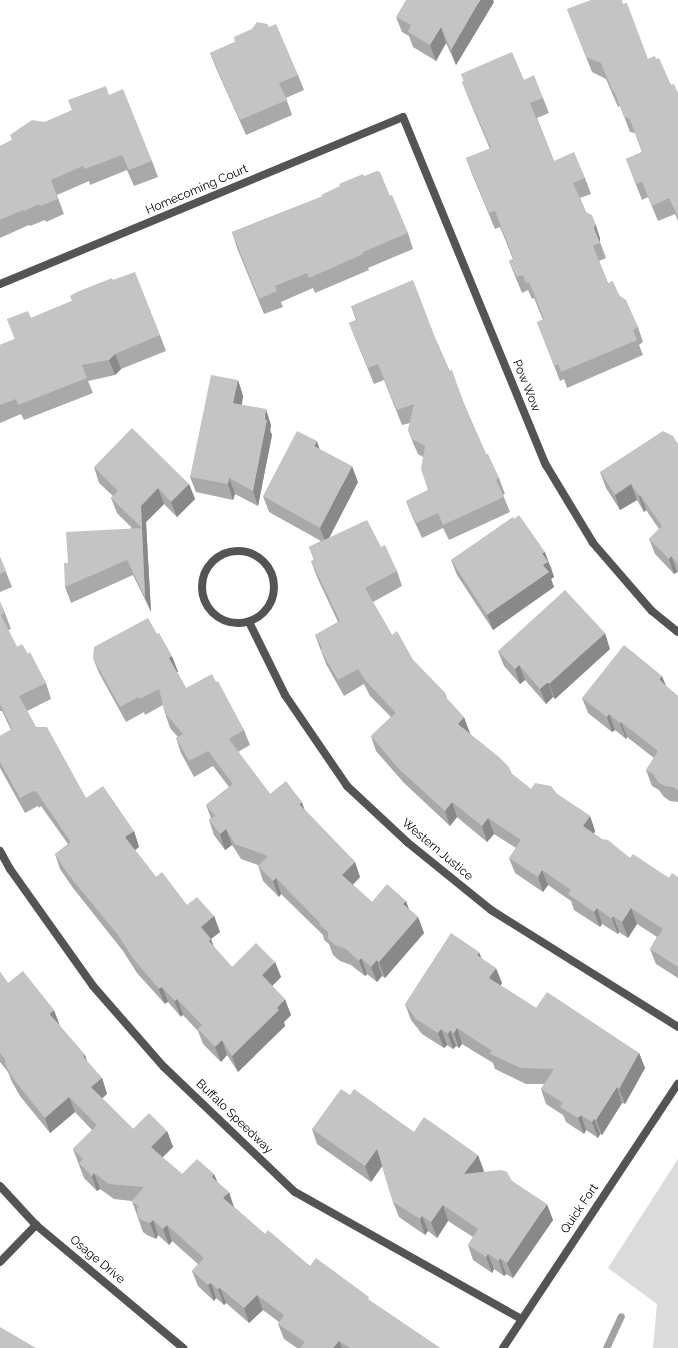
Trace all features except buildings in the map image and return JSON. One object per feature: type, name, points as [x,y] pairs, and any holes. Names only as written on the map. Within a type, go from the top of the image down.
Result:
[{"type":"street","name":"Homecoming Court","points":[[0,284],[403,117]]},
{"type":"street","name":"Pow Wow","points":[[403,117],[546,465],[593,543],[652,611],[678,632]]},
{"type":"street","points":[[235,550],[254,554],[269,566],[275,584],[272,603],[259,618],[249,622],[241,625],[222,621],[208,608],[201,590],[204,571],[217,556],[235,550]]},
{"type":"street","name":"Western Justice","points":[[249,622],[285,695],[347,786],[407,842],[491,910],[678,1028]]},
{"type":"street","name":"Buffalo Speedway","points":[[0,852],[10,869],[93,986],[164,1067],[295,1192],[522,1319]]},
{"type":"street","name":"Quick Fort","points":[[503,1348],[678,1084]]},
{"type":"street","name":"Osage Drive","points":[[0,1186],[36,1225],[183,1348]]},
{"type":"street","points":[[0,1262],[36,1225]]},
{"type":"shaded area","points":[[678,1159],[678,1348],[653,1348],[657,1304],[608,1268]]},
{"type":"waterway","points":[[606,1348],[621,1316]]}]
